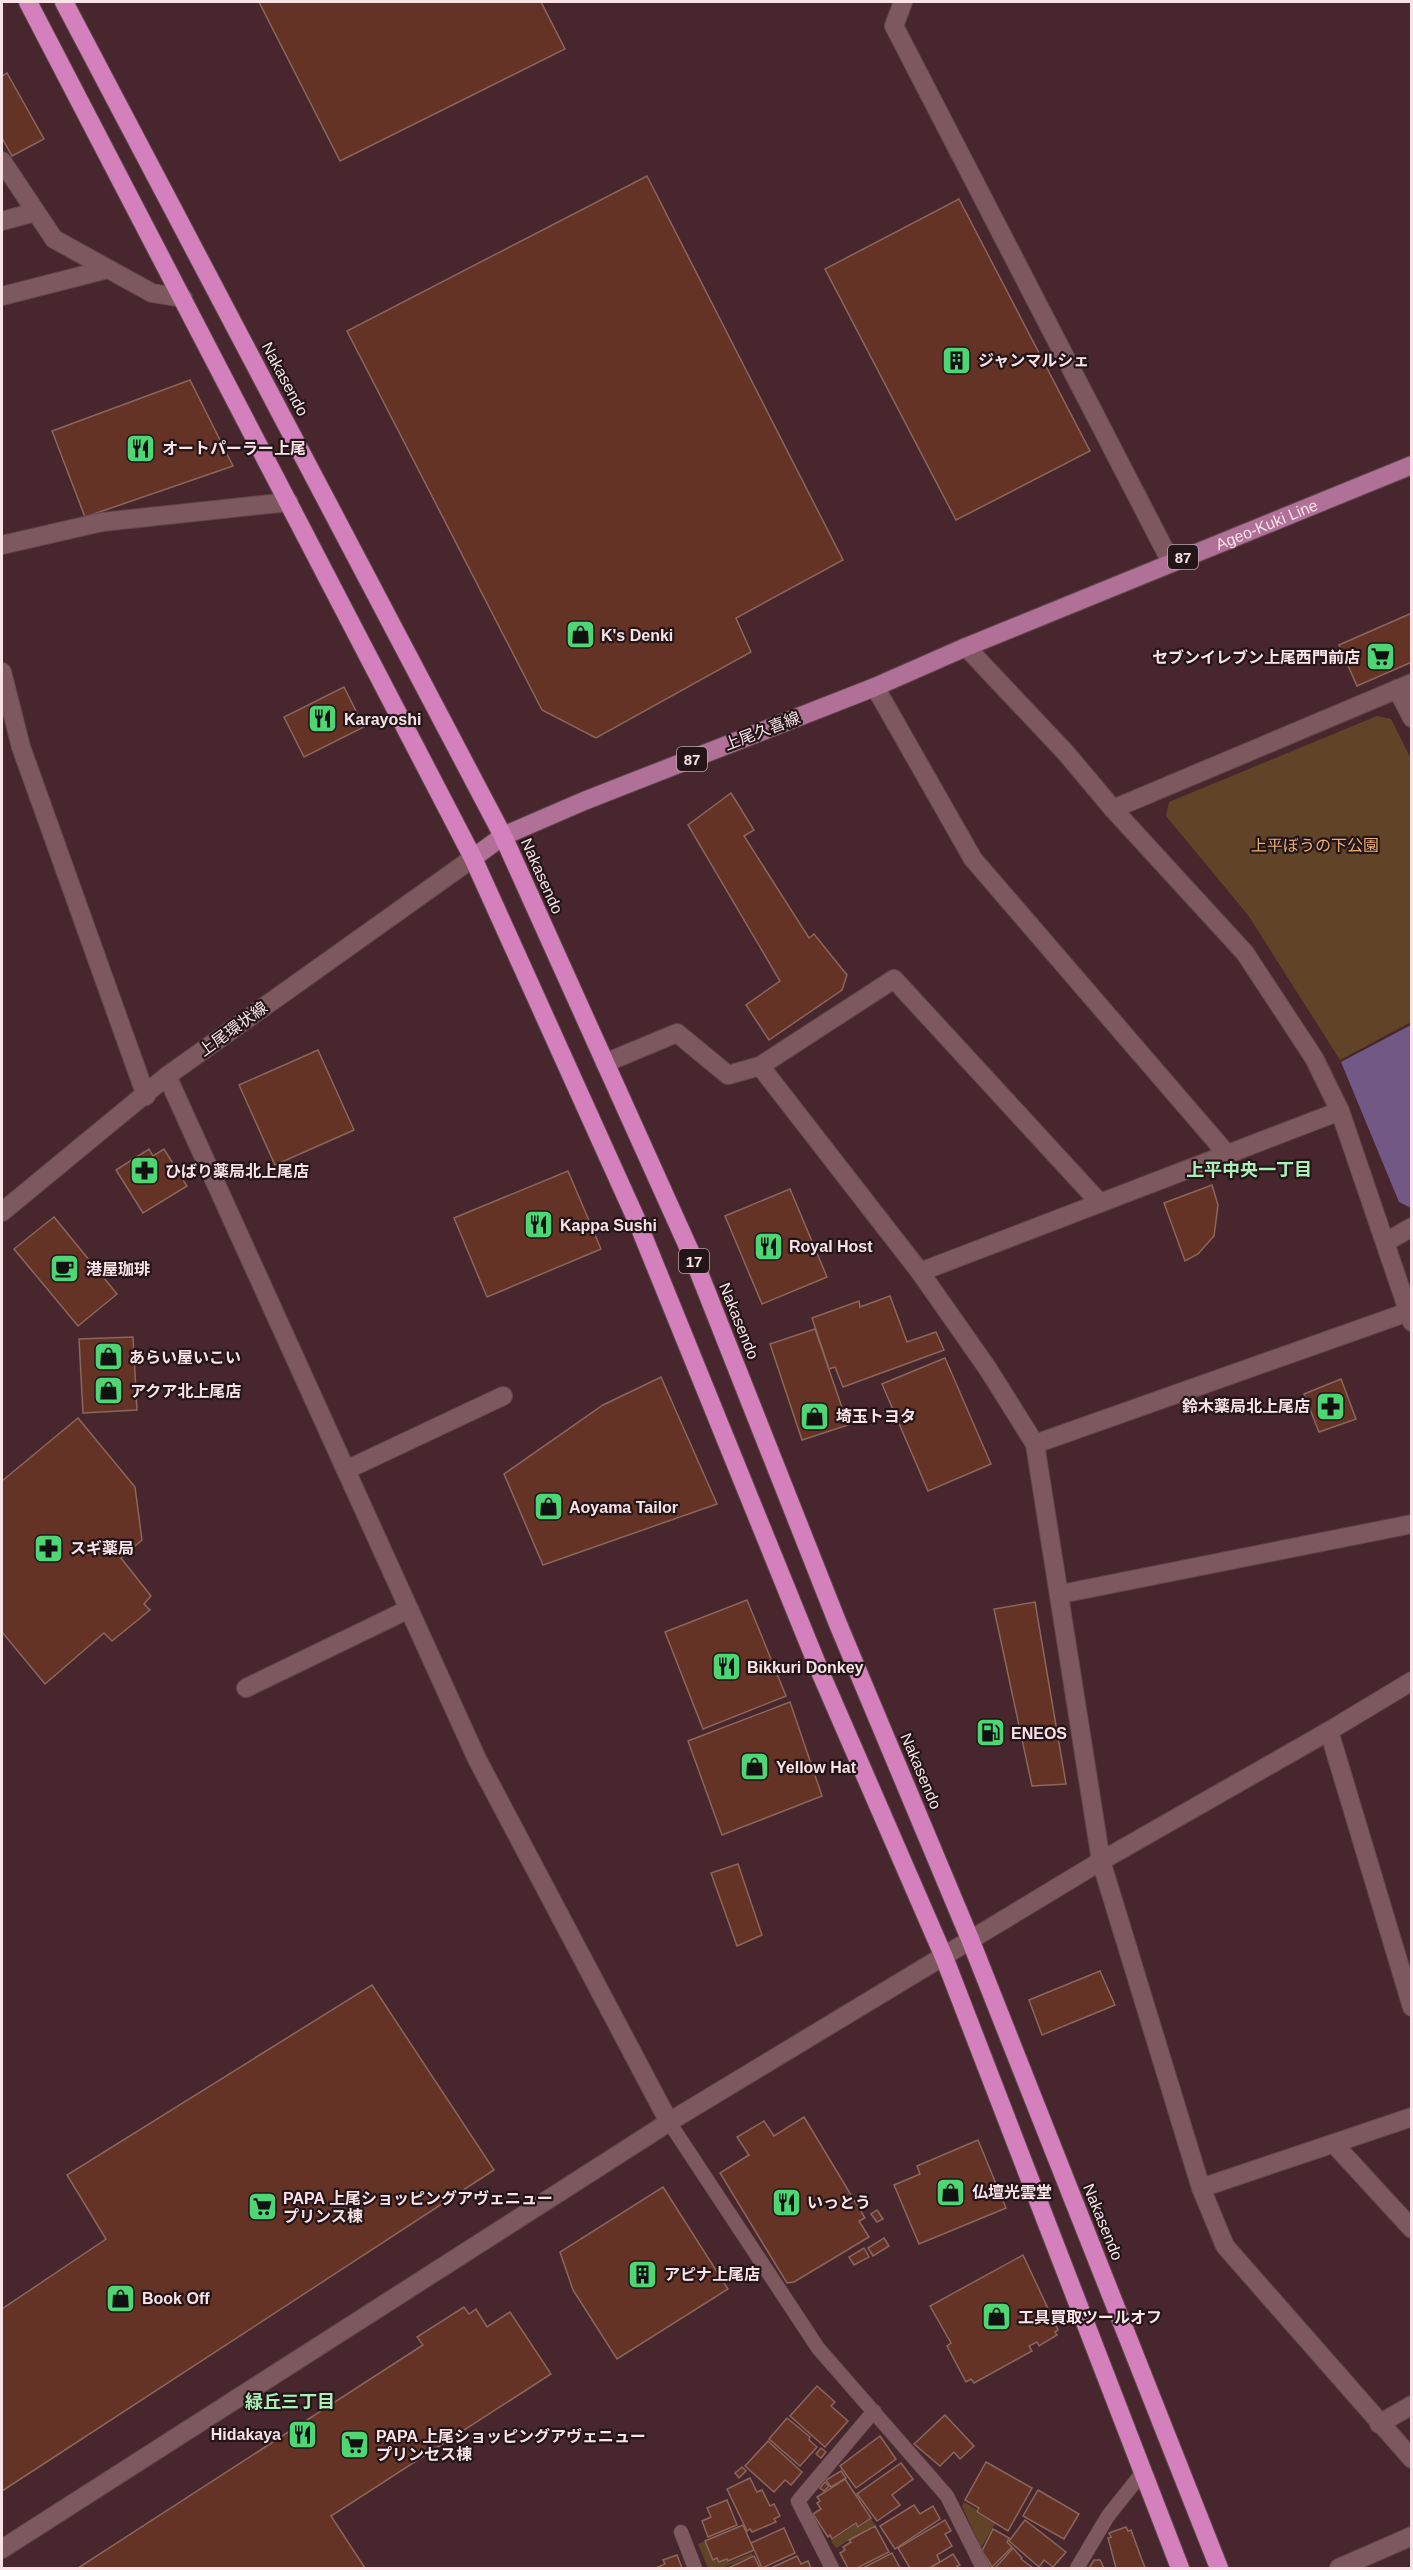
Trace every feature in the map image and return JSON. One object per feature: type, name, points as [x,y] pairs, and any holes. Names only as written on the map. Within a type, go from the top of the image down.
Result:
[{"type":"highway","name":"17","points":[[28,2],[473,858],[637,1221],[821,1674],[944,1957],[1180,2568]]},
{"type":"highway","name":"Nakasendo","points":[[64,2],[503,837],[694,1260],[838,1624],[970,1939],[1219,2568]]},
{"type":"main road","name":"Ageo-Kuki Line","points":[[960,649],[1412,465]]},
{"type":"main road","name":"上尾久喜線","points":[[473,858],[503,837],[584,801],[875,687],[960,649]]},
{"type":"street","points":[[903,2],[894,26],[1171,562]]},
{"type":"street","points":[[2,161],[54,239],[152,293],[183,298]]},
{"type":"street","points":[[2,221],[35,212]]},
{"type":"street","points":[[2,296],[108,269]]},
{"type":"street","points":[[2,545],[102,522],[289,502]]},
{"type":"street","points":[[960,649],[1066,753],[1113,809],[1245,953],[1314,1058],[1340,1110],[1410,1317],[1035,1444]]},
{"type":"street","points":[[2,672],[9,731],[146,1096]]},
{"type":"street","points":[[1113,809],[1404,686],[1412,718]]},
{"type":"street","points":[[875,687],[973,859],[1227,1154]]},
{"type":"street","name":"上尾環状線","points":[[2,1212],[146,1096],[167,1076],[473,858]]},
{"type":"street","points":[[605,1063],[677,1033],[728,1075],[760,1066],[894,979],[1100,1203]]},
{"type":"street","points":[[760,1066],[920,1272],[988,1369],[1035,1444],[1061,1594],[1101,1861],[1201,2188],[1225,2246],[1412,2460]]},
{"type":"street","points":[[167,1076],[477,1760],[669,2122]]},
{"type":"street","points":[[920,1272],[1340,1110]]},
{"type":"street","points":[[1386,1242],[1412,1227]]},
{"type":"street","points":[[346,1470],[503,1396]]},
{"type":"street","points":[[1061,1594],[1412,1524]]},
{"type":"street","points":[[246,1688],[409,1609]]},
{"type":"street","points":[[2,2549],[669,2122],[1101,1861],[1412,1681]]},
{"type":"street","points":[[1329,1731],[1412,2007]]},
{"type":"street","points":[[1201,2188],[1412,2117]]},
{"type":"street","points":[[1334,2144],[1412,2229]]},
{"type":"street","points":[[1380,2424],[1412,2405]]},
{"type":"street","points":[[1339,2568],[1412,2536]]},
{"type":"lane","points":[[669,2122],[818,2348],[947,2496],[983,2568]]},
{"type":"lane","points":[[831,2568],[798,2501],[874,2411]]},
{"type":"lane","points":[[1077,2568],[1108,2516],[1143,2472]]},
{"type":"lane","points":[[681,2532],[695,2568]]},
{"type":"green space","name":"上平ぼうの下公園","points":[[1377,716],[1391,719],[1411,759],[1411,1022],[1340,1060],[1248,915],[1166,816],[1169,802]]},
{"type":"green space","points":[[964,2502],[977,2510],[976,2513],[995,2524],[981,2548],[962,2506]]},
{"type":"green space","points":[[871,2519],[875,2525],[836,2548],[831,2541],[856,2524],[859,2528]]},
{"type":"green space","points":[[705,2541],[713,2560],[717,2559],[719,2563],[727,2560],[728,2563],[752,2553],[753,2556],[721,2568],[708,2568],[698,2544]]},
{"type":"shaded area","points":[[1411,1025],[1411,1208],[1399,1202],[1341,1062]]},
{"type":"building","points":[[259,2],[541,2],[565,49],[340,161]]},
{"type":"building","points":[[7,73],[44,139],[12,156],[2,138],[2,76]]},
{"type":"building","points":[[647,176],[843,560],[736,618],[751,652],[596,738],[542,710],[347,331]]},
{"type":"building","name":"ジャンマルシェ","points":[[959,199],[1090,451],[956,520],[825,269]]},
{"type":"building","name":"オートパーラー上尾","points":[[190,380],[233,466],[85,517],[52,431]]},
{"type":"building","points":[[1412,613],[1412,662],[1357,686],[1339,645]]},
{"type":"building","points":[[344,687],[364,727],[304,757],[284,717]]},
{"type":"building","points":[[731,793],[754,830],[744,836],[809,938],[814,934],[847,975],[842,990],[769,1040],[746,1005],[780,981],[688,825]]},
{"type":"building","points":[[318,1050],[354,1130],[275,1165],[239,1085]]},
{"type":"building","points":[[149,1149],[153,1156],[164,1149],[187,1186],[143,1213],[116,1170]]},
{"type":"building","points":[[568,1171],[601,1249],[487,1297],[454,1218]]},
{"type":"building","points":[[1212,1185],[1218,1205],[1214,1236],[1198,1254],[1185,1261],[1164,1203]]},
{"type":"building","points":[[790,1189],[827,1277],[762,1304],[725,1216]]},
{"type":"building","points":[[54,1217],[117,1294],[78,1326],[14,1249]]},
{"type":"building","points":[[890,1296],[907,1342],[936,1332],[944,1350],[843,1387],[835,1367],[829,1369],[812,1318],[859,1301],[860,1307]]},
{"type":"building","points":[[815,1329],[848,1425],[802,1440],[770,1344]]},
{"type":"building","points":[[133,1337],[137,1410],[83,1413],[79,1339]]},
{"type":"building","points":[[945,1358],[991,1464],[928,1491],[882,1384]]},
{"type":"building","points":[[661,1377],[717,1504],[543,1565],[504,1474],[603,1405]]},
{"type":"building","points":[[1341,1379],[1356,1419],[1319,1432],[1304,1394]]},
{"type":"building","points":[[78,1418],[135,1487],[142,1540],[121,1558],[151,1596],[144,1604],[150,1610],[112,1641],[104,1633],[45,1684],[2,1632],[2,1481]]},
{"type":"building","points":[[747,1600],[786,1696],[703,1729],[665,1632]]},
{"type":"building","points":[[1035,1602],[1066,1784],[1032,1786],[994,1609]]},
{"type":"building","points":[[790,1702],[822,1796],[722,1835],[688,1741]]},
{"type":"building","points":[[738,1864],[762,1935],[737,1946],[711,1873]]},
{"type":"building","points":[[1100,1971],[1115,2005],[1042,2035],[1029,2000]]},
{"type":"building","name":"PAPA 上尾ショッピングアヴェニュー プリンス棟","points":[[372,1985],[494,2170],[2,2491],[2,2309],[106,2239],[67,2175]]},
{"type":"building","points":[[804,2117],[865,2218],[859,2221],[869,2237],[794,2282],[787,2283],[720,2173],[749,2155],[737,2137],[764,2121],[774,2136]]},
{"type":"building","points":[[978,2140],[1006,2208],[919,2244],[894,2185],[920,2174],[917,2166]]},
{"type":"building","name":"アピナ上尾店","points":[[663,2187],[728,2289],[617,2359],[573,2290],[560,2252]]},
{"type":"building","points":[[877,2210],[883,2219],[877,2222],[871,2214]]},
{"type":"building","points":[[884,2238],[889,2246],[873,2256],[868,2248]]},
{"type":"building","points":[[864,2248],[869,2257],[854,2265],[849,2257]]},
{"type":"building","points":[[1023,2255],[1058,2330],[1055,2332],[1057,2335],[1039,2346],[1037,2342],[1029,2346],[1032,2351],[974,2383],[971,2379],[966,2382],[947,2346],[951,2343],[930,2306]]},
{"type":"building","name":"PAPA 上尾ショッピングアヴェニュー プリンセス棟","points":[[464,2307],[469,2314],[476,2309],[487,2327],[510,2312],[551,2374],[331,2516],[365,2568],[78,2568],[423,2345],[417,2337]]},
{"type":"building","points":[[817,2386],[835,2402],[831,2406],[848,2421],[825,2447],[790,2416]]},
{"type":"building","points":[[945,2415],[974,2446],[960,2459],[954,2452],[940,2466],[914,2444]]},
{"type":"building","points":[[787,2418],[810,2437],[809,2440],[817,2447],[800,2466],[769,2439]]},
{"type":"building","points":[[880,2436],[896,2459],[856,2488],[840,2466]]},
{"type":"building","points":[[768,2441],[802,2472],[791,2485],[785,2480],[774,2492],[745,2466]]},
{"type":"building","points":[[821,2448],[826,2452],[821,2458],[816,2454]]},
{"type":"building","points":[[986,2462],[1032,2488],[1008,2531],[977,2512],[979,2508],[965,2500]]},
{"type":"building","points":[[901,2463],[913,2479],[892,2495],[900,2505],[877,2521],[857,2494]]},
{"type":"building","points":[[742,2467],[746,2471],[739,2478],[735,2473]]},
{"type":"building","points":[[841,2471],[846,2478],[831,2487],[826,2480]]},
{"type":"building","points":[[750,2478],[757,2492],[762,2490],[770,2506],[774,2504],[780,2516],[774,2519],[776,2522],[752,2532],[750,2529],[747,2531],[727,2489]]},
{"type":"building","points":[[845,2479],[871,2518],[858,2527],[856,2523],[832,2539],[830,2535],[828,2537],[813,2514],[821,2509],[817,2503],[820,2501],[817,2497]]},
{"type":"building","points":[[825,2482],[829,2486],[824,2491],[820,2488]]},
{"type":"building","points":[[1038,2490],[1079,2514],[1064,2539],[1023,2516]]},
{"type":"building","points":[[727,2500],[737,2525],[708,2537],[702,2521],[711,2517],[707,2508]]},
{"type":"building","points":[[914,2505],[920,2514],[933,2506],[940,2519],[895,2549],[880,2526]]},
{"type":"building","points":[[945,2520],[951,2531],[945,2534],[952,2546],[937,2555],[940,2562],[929,2568],[910,2568],[898,2548]]},
{"type":"building","points":[[1025,2520],[1066,2552],[1053,2567],[1044,2560],[1039,2567],[1009,2541]]},
{"type":"building","points":[[743,2525],[754,2550],[728,2561],[727,2559],[719,2562],[717,2558],[713,2560],[705,2541]]},
{"type":"building","points":[[875,2526],[889,2552],[857,2568],[848,2568],[840,2553],[845,2550],[843,2547],[851,2542],[849,2540]]},
{"type":"building","points":[[1126,2527],[1128,2531],[1131,2530],[1145,2568],[1116,2568],[1108,2538],[1111,2537],[1109,2533]]},
{"type":"building","points":[[784,2528],[795,2553],[762,2568],[751,2543]]},
{"type":"building","points":[[993,2529],[1009,2538],[1007,2542],[1012,2547],[992,2567],[982,2551]]},
{"type":"building","points":[[1013,2548],[1021,2559],[1033,2568],[995,2568]]},
{"type":"building","points":[[892,2553],[900,2568],[863,2568]]},
{"type":"building","points":[[953,2554],[960,2565],[957,2566],[959,2568],[930,2568]]},
{"type":"building","points":[[677,2555],[682,2568],[656,2568],[665,2564],[663,2560]]},
{"type":"building","points":[[754,2556],[760,2568],[728,2568]]},
{"type":"building","points":[[797,2556],[801,2564],[808,2561],[811,2568],[771,2568]]},
{"type":"building","points":[[1094,2560],[1100,2560],[1104,2568],[1089,2568]]},
{"type":"place","name":"ジャンマルシェ","points":[[957,360]]},
{"type":"place","name":"オートパーラー上尾","points":[[141,448]]},
{"type":"place","name":"K's Denki","points":[[580,635]]},
{"type":"place","name":"セブンイレブン上尾西門前店","points":[[1381,657]]},
{"type":"place","name":"Karayoshi","points":[[323,719]]},
{"type":"place","name":"ひばり薬局北上尾店","points":[[144,1171]]},
{"type":"place","name":"Kappa Sushi","points":[[539,1225]]},
{"type":"place","name":"Royal Host","points":[[768,1246]]},
{"type":"place","name":"港屋珈琲","points":[[65,1269]]},
{"type":"place","name":"あらい屋いこい","points":[[108,1357]]},
{"type":"place","name":"アクア北上尾店","points":[[109,1391]]},
{"type":"place","name":"鈴木薬局北上尾店","points":[[1331,1406]]},
{"type":"place","name":"埼玉トヨタ","points":[[815,1416]]},
{"type":"place","name":"Aoyama Tailor","points":[[548,1507]]},
{"type":"place","name":"スギ薬局","points":[[49,1548]]},
{"type":"place","name":"Bikkuri Donkey","points":[[726,1667]]},
{"type":"place","name":"ENEOS","points":[[990,1733]]},
{"type":"place","name":"Yellow Hat","points":[[755,1767]]},
{"type":"place","name":"仏壇光雲堂","points":[[951,2192]]},
{"type":"place","name":"いっとう","points":[[786,2202]]},
{"type":"place","name":"PAPA 上尾ショッピングアヴェニュー プリンス棟","points":[[262,2207]]},
{"type":"place","name":"アピナ上尾店","points":[[643,2274]]},
{"type":"place","name":"Book Off","points":[[121,2298]]},
{"type":"place","name":"工具買取ツールオフ","points":[[997,2317]]},
{"type":"place","name":"Hidakaya","points":[[302,2434]]},
{"type":"place","name":"PAPA 上尾ショッピングアヴェニュー プリンセス棟","points":[[355,2445]]},
{"type":"district","name":"上平中央一丁目","points":[[1249,1170]]},
{"type":"district","name":"緑丘三丁目","points":[[290,2402]]}]
